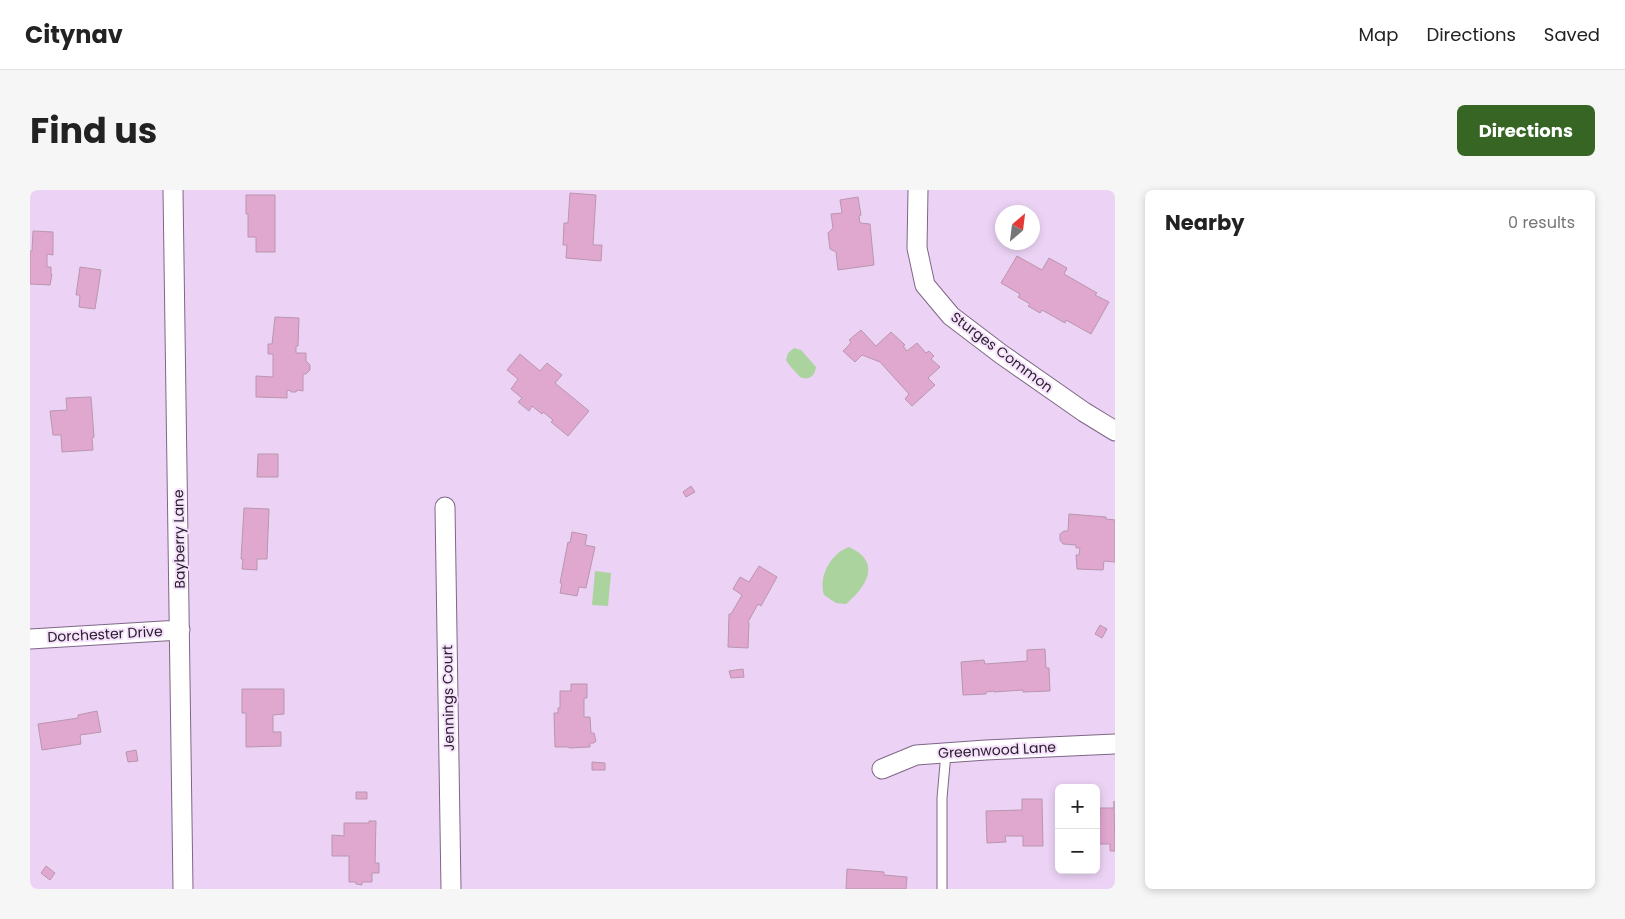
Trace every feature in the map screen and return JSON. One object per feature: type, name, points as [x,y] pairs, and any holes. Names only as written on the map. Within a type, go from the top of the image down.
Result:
[{"type":"street","name":"Bayberry Lane","points":[[173,190],[183,889]]},
{"type":"street","name":"Sturges Common","points":[[918,190],[917,248],[924,285],[951,316],[1001,354],[1084,412],[1115,431]]},
{"type":"street","name":"Jennings Court","points":[[445,507],[451,889]]},
{"type":"street","name":"Dorchester Drive","points":[[30,639],[180,630]]},
{"type":"street","name":"Greenwood Lane","points":[[882,769],[916,755],[1115,744]]},
{"type":"lane","points":[[942,889],[942,798],[946,753]]},
{"type":"shaded area","points":[[794,348],[801,350],[816,367],[811,377],[800,377],[787,362],[788,353]]},
{"type":"shaded area","points":[[849,547],[859,553],[865,560],[868,574],[865,582],[854,597],[846,604],[836,603],[824,595],[823,581],[827,566],[837,554]]},
{"type":"shaded area","points":[[595,571],[611,573],[608,606],[592,605]]},
{"type":"building","points":[[570,193],[596,195],[593,245],[602,245],[601,261],[566,258],[567,245],[563,245],[564,223],[568,223]]},
{"type":"building","points":[[246,195],[275,195],[275,252],[256,252],[256,237],[248,237]]},
{"type":"building","points":[[858,197],[861,215],[859,216],[860,223],[870,224],[874,265],[838,270],[836,252],[830,249],[828,233],[833,228],[831,214],[842,213],[840,200]]},
{"type":"building","points":[[33,231],[53,232],[53,255],[47,254],[47,267],[51,267],[52,274],[50,285],[30,284],[30,251],[32,251]]},
{"type":"building","points":[[1017,256],[1042,270],[1049,258],[1067,268],[1064,274],[1109,302],[1091,334],[1066,320],[1065,323],[1042,310],[1040,313],[1018,297],[1020,294],[1001,283]]},
{"type":"building","points":[[80,267],[101,270],[95,309],[79,307],[80,295],[76,295]]},
{"type":"building","points":[[275,317],[299,318],[296,353],[306,353],[306,361],[310,365],[310,370],[303,374],[303,391],[291,392],[287,390],[287,398],[256,397],[256,376],[273,377],[273,354],[268,354],[268,344],[272,344]]},
{"type":"building","points":[[861,330],[876,346],[891,332],[905,345],[903,346],[907,351],[917,343],[926,353],[929,351],[934,356],[931,359],[940,367],[928,378],[935,385],[912,406],[905,399],[909,394],[880,362],[862,355],[855,362],[843,351],[851,342],[849,340]]},
{"type":"building","points":[[520,354],[540,371],[547,363],[562,375],[555,383],[589,411],[568,436],[551,422],[553,420],[543,412],[542,414],[532,406],[529,411],[518,402],[522,398],[511,389],[518,379],[507,370]]},
{"type":"building","points":[[91,397],[93,450],[62,452],[61,435],[53,435],[50,411],[67,410],[66,398]]},
{"type":"building","points":[[258,454],[278,454],[278,477],[257,477]]},
{"type":"building","points":[[691,486],[695,492],[686,497],[683,492]]},
{"type":"building","points":[[244,508],[269,509],[267,559],[257,559],[257,570],[242,569]]},
{"type":"building","points":[[1069,514],[1106,517],[1106,519],[1115,520],[1115,562],[1104,561],[1103,570],[1077,569],[1076,555],[1079,555],[1080,548],[1076,548],[1076,545],[1063,544],[1060,540],[1060,534],[1068,531]]},
{"type":"building","points":[[572,532],[587,535],[585,545],[595,547],[586,588],[579,587],[577,596],[560,593],[562,583],[560,583],[568,542],[570,543]]},
{"type":"building","points":[[759,566],[777,577],[761,606],[758,604],[748,622],[748,648],[728,647],[729,614],[731,614],[742,595],[733,589],[740,577],[749,582]]},
{"type":"building","points":[[1100,625],[1107,629],[1102,638],[1095,634]]},
{"type":"building","points":[[1045,649],[1046,668],[1049,668],[1050,691],[994,691],[986,692],[986,694],[963,695],[961,662],[984,660],[985,664],[1027,661],[1027,650]]},
{"type":"building","points":[[743,669],[744,677],[731,678],[729,671]]},
{"type":"building","points":[[571,684],[587,684],[587,698],[584,698],[584,717],[590,717],[591,733],[594,733],[596,741],[590,743],[590,747],[555,747],[554,713],[558,713],[558,708],[560,708],[560,691],[571,691]]},
{"type":"building","points":[[242,689],[284,689],[284,714],[273,715],[273,732],[281,732],[281,746],[246,747],[246,713],[242,713]]},
{"type":"building","points":[[97,711],[101,732],[80,735],[81,744],[42,750],[38,724],[78,718],[78,715]]},
{"type":"building","points":[[136,750],[138,761],[128,762],[126,752]]},
{"type":"building","points":[[592,762],[605,763],[605,770],[592,770]]},
{"type":"building","points":[[356,792],[367,792],[367,799],[356,799]]},
{"type":"building","points":[[1022,799],[1042,799],[1043,846],[1023,846],[1023,836],[1005,836],[1006,842],[987,843],[986,811],[1022,810]]},
{"type":"building","points":[[1114,801],[1115,851],[1110,851],[1110,844],[1100,844],[1100,808],[1114,808]]},
{"type":"building","points":[[369,821],[376,821],[375,863],[379,863],[379,873],[372,873],[372,882],[362,882],[362,885],[356,884],[356,882],[349,882],[349,856],[332,856],[332,835],[344,836],[344,823],[369,823]]},
{"type":"building","points":[[46,866],[55,873],[50,880],[41,873]]},
{"type":"building","points":[[847,869],[884,872],[884,875],[907,877],[906,889],[846,889]]}]
